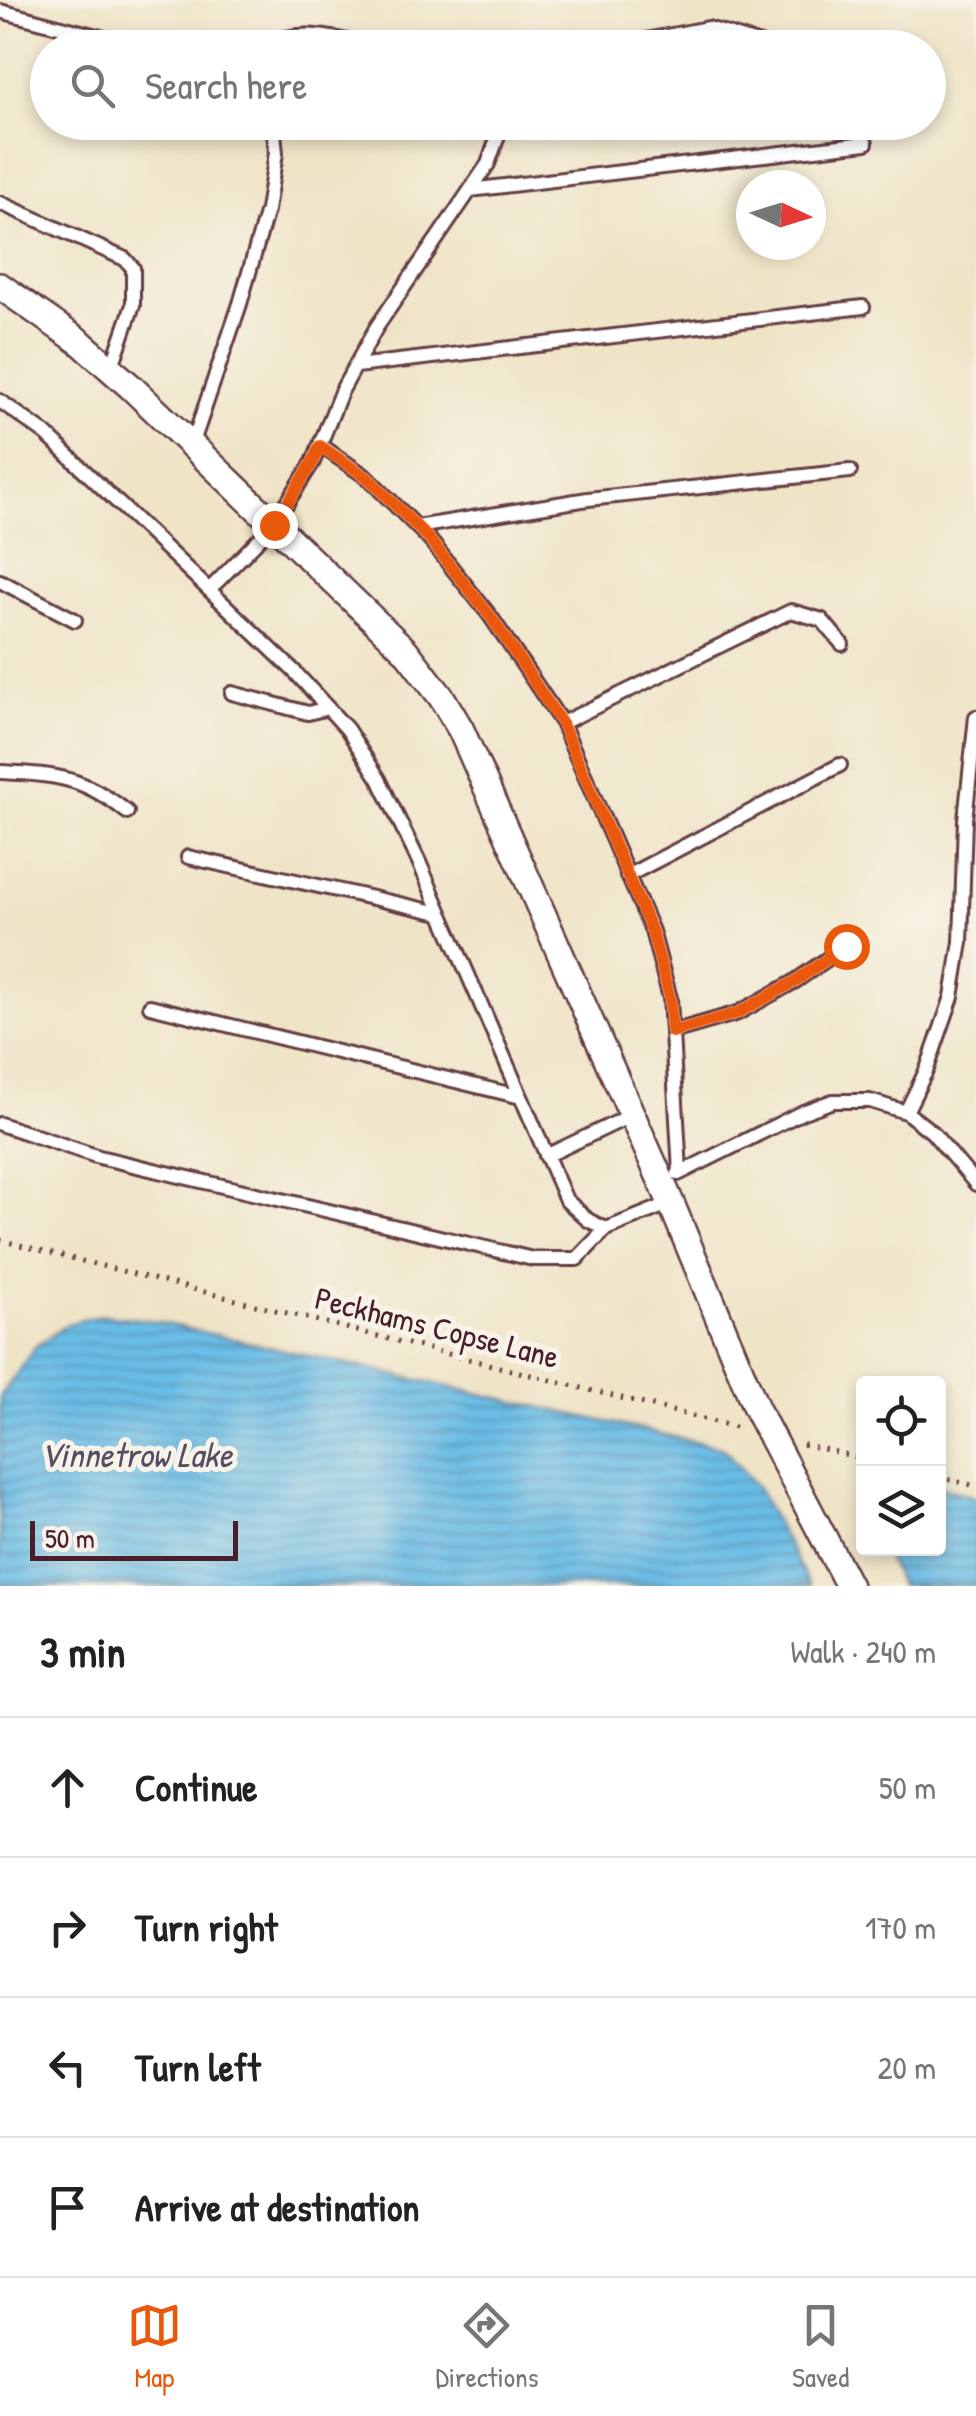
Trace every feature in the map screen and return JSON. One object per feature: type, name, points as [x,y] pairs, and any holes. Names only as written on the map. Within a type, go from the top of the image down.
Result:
[{"type":"street","points":[[0,286],[80,342],[111,369],[406,651],[442,698],[461,730],[632,1115],[672,1187],[756,1408],[850,1586]]},
{"type":"lane","points":[[0,10],[75,30]]},
{"type":"lane","points":[[192,445],[267,210],[275,140]]},
{"type":"lane","points":[[209,590],[274,525],[313,462],[341,392],[376,328],[488,164],[497,140]]},
{"type":"lane","points":[[470,190],[866,143]]},
{"type":"lane","points":[[0,203],[124,259],[133,268],[133,305],[111,369]]},
{"type":"lane","points":[[356,366],[863,308]]},
{"type":"lane","points":[[0,400],[46,434],[347,728],[378,778],[566,1200],[588,1220],[606,1229]]},
{"type":"lane","points":[[320,446],[368,478],[417,527],[491,617],[562,724],[652,932],[670,998],[672,1187]]},
{"type":"lane","points":[[417,527],[588,499],[850,470]]},
{"type":"lane","points":[[0,581],[26,591],[74,620]]},
{"type":"lane","points":[[562,724],[791,611],[822,620],[842,644]]},
{"type":"lane","points":[[232,693],[308,713],[328,708]]},
{"type":"lane","points":[[906,1112],[927,1069],[952,997],[961,942],[966,820],[976,717]]},
{"type":"lane","points":[[627,876],[840,765]]},
{"type":"lane","points":[[0,772],[66,778],[98,789],[127,812]]},
{"type":"lane","points":[[188,857],[440,912]]},
{"type":"lane","points":[[672,1032],[738,1013],[794,982],[846,946]]},
{"type":"lane","points":[[150,1006],[521,1098]]},
{"type":"lane","points":[[0,1124],[98,1157],[533,1259],[577,1259],[606,1229],[672,1187],[803,1112],[833,1100],[870,1101],[906,1112],[932,1132],[976,1184]]},
{"type":"lane","points":[[546,1156],[632,1115]]},
{"type":"path","name":"Peckhams Copse Lane","points":[[0,1240],[856,1456]]},
{"type":"path","points":[[946,1479],[976,1486]]},
{"type":"water","name":"Vinnetrow Lake","points":[[102,1315],[148,1320],[723,1448],[756,1486],[810,1586],[0,1586],[0,1397],[36,1346],[68,1324]]},
{"type":"water","points":[[946,1488],[976,1498],[976,1586],[900,1586],[886,1556],[946,1556]]},
{"type":"route","points":[[274,525],[320,446],[368,478],[429,539],[491,617],[562,724],[652,932],[670,998],[672,1032],[738,1013],[794,982],[846,946]]}]
